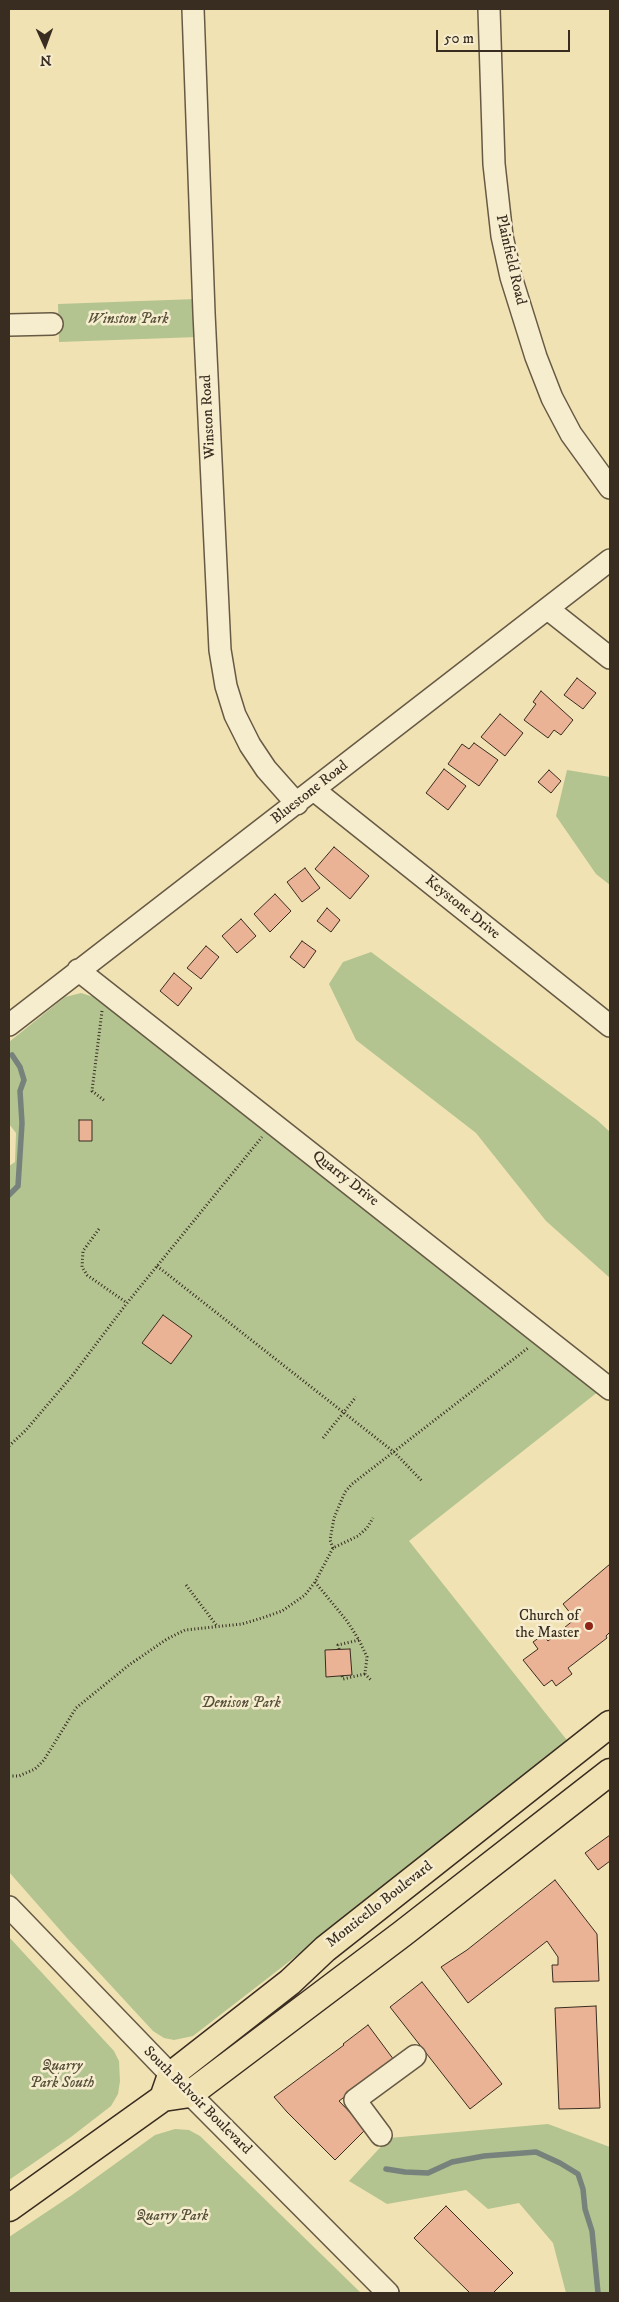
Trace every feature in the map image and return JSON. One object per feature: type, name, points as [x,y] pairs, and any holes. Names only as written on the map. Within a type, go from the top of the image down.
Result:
[{"type":"main road","name":"Monticello Boulevard","points":[[9,2208],[167,2087],[290,1982],[325,1949],[610,1724]]},
{"type":"main road","name":"Monticello Boulevard","points":[[167,2087],[190,2094],[395,1940],[610,1772]]},
{"type":"street","name":"Winston Road","points":[[193,9],[204,314],[220,650],[226,686],[235,715],[250,745],[266,769],[297,804]]},
{"type":"street","name":"Plainfield Road","points":[[489,9],[494,164],[501,228],[511,277],[536,357],[552,398],[571,434],[610,488]]},
{"type":"street","points":[[9,325],[52,324]]},
{"type":"street","name":"Bluestone Road","points":[[9,1025],[610,560]]},
{"type":"street","points":[[548,609],[610,658]]},
{"type":"street","name":"Keystone Drive","points":[[314,790],[610,1026]]},
{"type":"street","name":"Quarry Drive","points":[[78,970],[610,1389]]},
{"type":"street","name":"South Belvoir Boulevard","points":[[9,1906],[167,2087]]},
{"type":"street","points":[[381,2135],[355,2100],[415,2056]]},
{"type":"street","name":"South Belvoir Boulevard","points":[[190,2094],[388,2293]]},
{"type":"path","points":[[102,1010],[92,1090],[105,1101]]},
{"type":"path","points":[[9,1446],[51,1401],[127,1303],[262,1137]]},
{"type":"path","points":[[99,1230],[83,1250],[82,1267],[87,1274],[127,1303]]},
{"type":"path","points":[[157,1266],[394,1452],[422,1481]]},
{"type":"path","points":[[333,1548],[330,1540],[334,1518],[345,1492],[352,1484],[529,1347]]},
{"type":"path","points":[[323,1438],[356,1397]]},
{"type":"path","points":[[9,1776],[27,1773],[40,1764],[76,1708],[129,1664],[167,1639],[185,1630],[249,1622],[282,1611],[305,1595],[315,1582],[333,1548],[358,1536],[368,1528],[373,1518]]},
{"type":"path","points":[[315,1582],[347,1621],[359,1640],[367,1657],[365,1674]]},
{"type":"path","points":[[186,1585],[218,1627]]},
{"type":"path","points":[[338,1649],[338,1645],[359,1640]]},
{"type":"path","points":[[342,1676],[343,1679],[365,1674]]},
{"type":"path","points":[[365,1674],[372,1681]]},
{"type":"green space","name":"Winston Park","points":[[196,299],[198,337],[59,342],[58,304]]},
{"type":"green space","points":[[567,770],[610,777],[610,885],[596,874],[556,816]]},
{"type":"green space","points":[[371,952],[597,1120],[610,1132],[610,1278],[546,1221],[476,1133],[356,1040],[329,984],[343,962]]},
{"type":"green space","name":"Denison Park","points":[[81,993],[100,999],[599,1391],[409,1541],[570,1744],[193,2036],[174,2040],[164,2038],[153,2031],[9,1872],[9,1166],[15,1162],[16,1133],[9,1124],[9,1042],[65,997]]},
{"type":"green space","name":"Quarry Park South","points":[[9,1937],[114,2051],[119,2061],[120,2081],[118,2094],[111,2106],[71,2137],[9,2180]]},
{"type":"green space","points":[[548,2124],[610,2147],[610,2293],[566,2293],[553,2243],[519,2203],[488,2209],[466,2190],[387,2204],[349,2181],[389,2138]]},
{"type":"green space","name":"Quarry Park","points":[[175,2129],[189,2130],[200,2136],[361,2293],[9,2293],[9,2237],[72,2195],[155,2135]]},
{"type":"building","points":[[577,678],[596,693],[583,709],[564,695]]},
{"type":"building","points":[[541,691],[573,720],[561,735],[554,730],[548,738],[524,720],[536,704],[533,702]]},
{"type":"building","points":[[500,714],[523,733],[505,756],[481,737]]},
{"type":"building","points":[[474,743],[498,760],[479,786],[448,764],[462,744],[469,749]]},
{"type":"building","points":[[444,769],[466,786],[448,810],[426,793]]},
{"type":"building","points":[[549,770],[561,781],[551,793],[538,782]]},
{"type":"building","points":[[334,847],[369,876],[350,899],[315,869]]},
{"type":"building","points":[[305,868],[320,888],[302,902],[287,882]]},
{"type":"building","points":[[275,894],[291,911],[270,932],[254,914]]},
{"type":"building","points":[[327,908],[340,920],[331,932],[317,921]]},
{"type":"building","points":[[241,919],[256,936],[237,953],[222,936]]},
{"type":"building","points":[[302,941],[316,951],[304,968],[290,957]]},
{"type":"building","points":[[206,946],[219,957],[201,979],[187,968]]},
{"type":"building","points":[[174,973],[192,988],[178,1006],[160,991]]},
{"type":"building","points":[[79,1120],[92,1120],[92,1141],[79,1141]]},
{"type":"building","points":[[163,1315],[192,1336],[171,1364],[142,1343]]},
{"type":"building","name":"Church of the Master","points":[[610,1564],[610,1632],[606,1636],[607,1638],[568,1668],[572,1674],[556,1686],[552,1680],[544,1686],[523,1660],[538,1649],[533,1642],[543,1635],[548,1641],[575,1619],[563,1604]]},
{"type":"building","points":[[350,1649],[352,1675],[326,1677],[325,1650]]},
{"type":"building","points":[[610,1835],[610,1861],[598,1870],[585,1853]]},
{"type":"building","points":[[555,1880],[597,1934],[599,1981],[553,1982],[552,1965],[558,1965],[558,1957],[547,1941],[468,2003],[441,1967],[467,1950]]},
{"type":"building","points":[[422,1982],[502,2084],[470,2109],[390,2007]]},
{"type":"building","points":[[596,2006],[600,2108],[559,2109],[555,2008]]},
{"type":"building","points":[[368,2025],[394,2060],[339,2101],[366,2129],[335,2160],[274,2097]]},
{"type":"building","points":[[446,2206],[513,2273],[493,2293],[470,2293],[414,2238]]},
{"type":"waterway","points":[[9,1195],[18,1186],[22,1123],[20,1091],[24,1080],[20,1067],[12,1055]]},
{"type":"waterway","points":[[386,2169],[428,2173],[452,2162],[484,2156],[536,2152],[560,2163],[578,2174],[583,2189],[585,2209],[592,2231],[598,2293]]},
{"type":"place","name":"Church of the Master","points":[[589,1626]]}]
